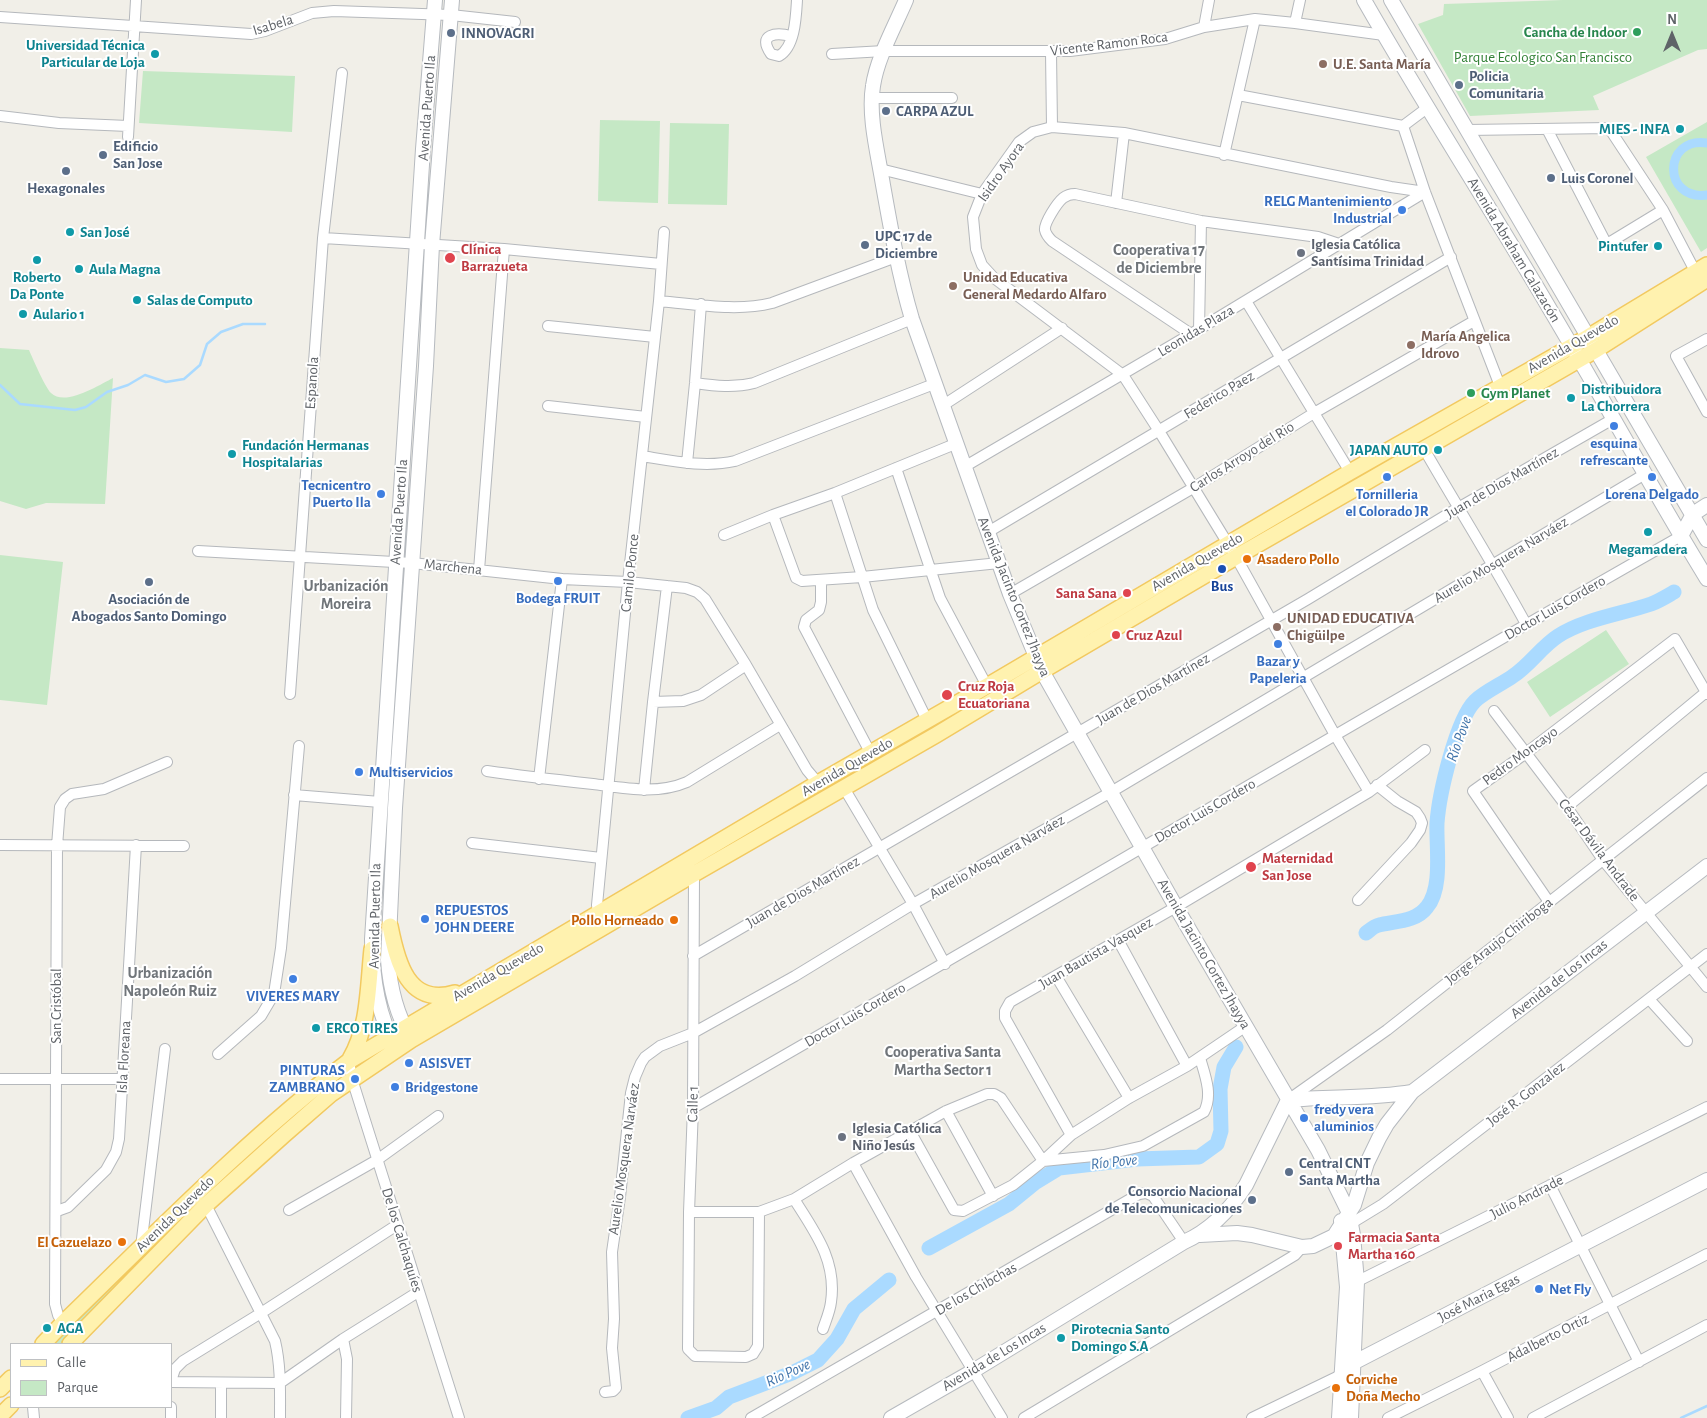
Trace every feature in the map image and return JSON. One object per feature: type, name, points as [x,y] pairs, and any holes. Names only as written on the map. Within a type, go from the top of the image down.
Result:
[{"type":"main road","name":"Avenida Quevedo","points":[[1231,551],[1350,472],[1571,346],[1704,278]]},
{"type":"main road","name":"Avenida Quevedo","points":[[44,1343],[63,1322],[225,1166],[314,1088],[349,1061],[390,1036],[408,1034],[690,867],[818,783],[927,720],[987,686],[1039,664],[1231,551],[1424,449],[1579,360],[1704,278]]},
{"type":"main road","name":"Avenida Quevedo","points":[[71,1343],[206,1205],[300,1121],[352,1079],[397,1050],[408,1034],[468,989],[598,914],[844,788],[988,704],[1039,664]]},
{"type":"main road","points":[[390,926],[396,954],[403,971],[413,986],[430,995],[438,996],[468,989]]},
{"type":"main road","points":[[349,1061],[358,1046],[364,1025],[372,949]]},
{"type":"main road","points":[[0,1389],[10,1379]]},
{"type":"main road","points":[[0,1416],[10,1406]]},
{"type":"street","points":[[0,116],[128,131],[136,0]]},
{"type":"street","name":"Avenida Puerto Ila","points":[[397,1050],[390,1036],[374,986],[372,949],[395,563],[435,0]]},
{"type":"street","name":"Avenida Puerto Ila","points":[[408,1034],[395,1004],[390,983],[388,960],[395,808],[425,376],[432,245],[452,0]]},
{"type":"street","points":[[792,36],[796,26],[797,0]]},
{"type":"street","name":"Avenida Jacinto Cortez Jhayya","points":[[906,0],[877,71],[872,98],[880,169],[902,288],[955,444],[1010,594],[1039,664],[1076,734],[1318,1150],[1341,1198],[1346,1222],[1354,1235],[1351,1418]]},
{"type":"street","points":[[1204,28],[1209,0]]},
{"type":"street","points":[[1295,22],[1300,0]]},
{"type":"street","name":"Avenida Abraham Calazacón","points":[[1364,0],[1571,346],[1707,579]]},
{"type":"street","name":"Avenida Abraham Calazacón","points":[[1391,0],[1707,540]]},
{"type":"street","name":"Isabela","points":[[0,17],[251,34],[265,31],[312,13],[334,11],[451,15],[515,22]]},
{"type":"street","points":[[1224,155],[1255,19]]},
{"type":"street","name":"Vicente Ramon Roca","points":[[832,54],[884,51],[1070,51],[1165,39],[1204,28],[1255,19],[1295,22],[1384,35]]},
{"type":"street","points":[[1051,52],[1052,127]]},
{"type":"street","name":"Espanola","points":[[290,694],[323,238],[342,73]]},
{"type":"street","points":[[1238,95],[1403,126],[1427,108]]},
{"type":"street","points":[[872,98],[952,98]]},
{"type":"street","points":[[1403,126],[1425,192],[1500,386]]},
{"type":"street","name":"Isidro Ayora","points":[[1373,789],[1335,734],[1304,676],[1231,551],[1123,375],[994,278],[982,265],[976,249],[973,217],[982,194],[1019,142],[1033,132],[1052,127],[1124,133],[1391,188],[1425,192]]},
{"type":"street","points":[[1467,130],[1609,128],[1663,210],[1704,278]]},
{"type":"street","points":[[1546,130],[1605,241],[1608,243],[1612,241],[1663,210]]},
{"type":"street","points":[[1116,203],[1124,133]]},
{"type":"street","points":[[880,169],[982,194]]},
{"type":"street","name":"Leonidas Plaza","points":[[964,467],[1246,302],[1425,192]]},
{"type":"street","points":[[1201,221],[1195,332],[1052,241],[1047,236],[1045,230],[1045,223],[1065,196],[1075,194],[1201,221],[1318,237],[1338,244]]},
{"type":"street","name":"Camilo Ponce","points":[[598,914],[601,858],[628,582],[659,301],[664,232]]},
{"type":"street","points":[[323,238],[504,249],[661,264]]},
{"type":"street","points":[[479,570],[504,249]]},
{"type":"street","points":[[659,301],[742,307],[757,306],[772,303],[896,257]]},
{"type":"street","name":"Federico Paez","points":[[988,532],[1451,257]]},
{"type":"street","points":[[1246,302],[1350,472]]},
{"type":"street","points":[[687,463],[696,384],[702,304]]},
{"type":"street","points":[[696,384],[727,387],[754,383],[912,319]]},
{"type":"street","name":"Carlos Arroyo del Rio","points":[[1010,594],[1193,488],[1314,413],[1474,321]]},
{"type":"street","points":[[548,326],[655,337]]},
{"type":"street","points":[[942,406],[1062,328]]},
{"type":"street","points":[[1707,339],[1676,356],[1707,412]]},
{"type":"street","points":[[642,456],[687,463],[716,464],[735,461],[934,384]]},
{"type":"street","points":[[548,406],[646,417]]},
{"type":"street","name":"Juan de Dios Martínez","points":[[693,956],[1613,419]]},
{"type":"street","points":[[724,535],[835,493],[955,444]]},
{"type":"street","points":[[1424,449],[1493,564],[1526,624]]},
{"type":"street","points":[[896,468],[940,598],[987,686]]},
{"type":"street","name":"Aurelio Mosquera Narváez","points":[[605,1392],[613,1391],[616,1388],[612,1348],[614,1319],[612,1252],[631,1093],[635,1077],[646,1057],[660,1046],[694,1033],[795,976],[914,904],[1111,792],[1645,474]]},
{"type":"street","points":[[835,493],[873,610],[927,720]]},
{"type":"street","points":[[1681,536],[1693,514],[1707,505]]},
{"type":"street","points":[[773,515],[796,578],[802,581],[999,563]]},
{"type":"street","name":"Doctor Luis Cordero","points":[[693,1108],[945,964],[1335,734],[1681,536]]},
{"type":"street","name":"Marchena","points":[[198,550],[412,563],[686,588],[698,592],[705,599],[746,665]]},
{"type":"street","points":[[539,778],[562,578]]},
{"type":"street","points":[[821,580],[820,606],[816,613],[806,620],[804,627],[871,754]]},
{"type":"street","points":[[644,790],[667,586]]},
{"type":"street","name":"Pedro Moncayo","points":[[1549,902],[1472,791],[1526,753],[1675,638],[1706,688]]},
{"type":"street","points":[[653,702],[683,701],[701,695],[746,665],[807,770],[818,783]]},
{"type":"street","points":[[1567,807],[1706,688]]},
{"type":"street","name":"César Dávila Andrade","points":[[1494,711],[1567,807],[1603,860],[1707,987]]},
{"type":"street","points":[[487,771],[644,790],[674,788],[780,725]]},
{"type":"street","points":[[218,1054],[261,1016],[274,994],[281,948],[299,746]]},
{"type":"street","name":"Juan Bautista Vasquez","points":[[1071,1134],[1005,1018],[1005,1012],[1010,1002],[1176,907],[1373,789],[1424,750]]},
{"type":"street","name":"San Cristóbal","points":[[63,1322],[58,1315],[55,1304],[57,1211],[55,1080],[57,846],[60,807],[65,799],[72,794],[104,789],[167,762]]},
{"type":"street","name":"Jorge Araujo Chiriboga","points":[[1288,1100],[1387,1030],[1707,778]]},
{"type":"street","points":[[844,788],[914,904],[945,964]]},
{"type":"street","points":[[1358,900],[1411,843],[1420,830],[1422,823],[1416,812],[1373,789]]},
{"type":"street","points":[[294,795],[380,802]]},
{"type":"street","points":[[472,844],[601,858]]},
{"type":"street","points":[[0,845],[184,846]]},
{"type":"street","name":"Isla Floreana","points":[[57,1211],[68,1206],[106,1170],[116,1152],[120,1139],[136,845]]},
{"type":"street","name":"Avenida de Los Incas","points":[[1200,1235],[1220,1233],[1252,1234],[1302,1247],[1313,1246],[1334,1236],[1346,1222],[1354,1205],[1367,1163],[1379,1138],[1387,1124],[1412,1092],[1707,866]]},
{"type":"street","name":"Calle 1","points":[[690,867],[694,1033],[689,1212],[688,1349],[695,1356],[746,1357],[753,1354],[758,1346],[759,1212]]},
{"type":"street","points":[[1118,940],[1188,1066]]},
{"type":"street","name":"José R. Gonzalez","points":[[1346,1222],[1383,1204],[1707,954]]},
{"type":"street","points":[[1056,976],[1129,1098]]},
{"type":"street","points":[[1649,999],[1686,1041]]},
{"type":"street","points":[[910,1131],[954,1210],[963,1211],[1013,1185],[1043,1161],[1071,1134],[1129,1098],[1188,1066],[1247,1029]]},
{"type":"street","points":[[141,1247],[165,1049]]},
{"type":"street","points":[[1043,1161],[1104,1155],[1144,1146],[1198,1117],[1204,1112],[1209,1098],[1200,1058]]},
{"type":"street","name":"De los Calchaquíes","points":[[349,1061],[352,1079],[459,1418]]},
{"type":"street","points":[[0,1079],[123,1079]]},
{"type":"street","points":[[1288,1100],[1319,1097],[1369,1097],[1412,1092]]},
{"type":"street","points":[[689,1212],[759,1212],[794,1199],[853,1163],[946,1111],[987,1094],[994,1094],[1002,1098],[1043,1161]]},
{"type":"street","name":"Avenida de Los Incas","points":[[891,1418],[973,1371],[1184,1242],[1200,1235],[1223,1217],[1246,1185],[1288,1100]]},
{"type":"street","name":"Julio Andrade","points":[[1352,1284],[1707,1107]]},
{"type":"street","points":[[946,1111],[993,1196]]},
{"type":"street","points":[[288,1210],[377,1160],[438,1116]]},
{"type":"street","points":[[853,1163],[916,1277],[1002,1418]]},
{"type":"street","name":"José Maria Egas","points":[[1252,1418],[1341,1375],[1353,1362],[1707,1180]]},
{"type":"street","points":[[1550,1185],[1639,1362]]},
{"type":"street","name":"De los Chibchas","points":[[751,1418],[1139,1194],[1146,1192],[1153,1196],[1184,1242]]},
{"type":"street","points":[[794,1199],[820,1239],[830,1267],[833,1287],[831,1304],[824,1329]]},
{"type":"street","points":[[206,1205],[275,1341],[280,1383],[280,1418]]},
{"type":"street","points":[[172,1378],[175,1369],[183,1361],[397,1225]]},
{"type":"street","points":[[1024,1418],[1295,1256],[1302,1247]]},
{"type":"street","name":"Adalberto Ortiz","points":[[1388,1418],[1707,1254]]},
{"type":"street","name":"Avenida Jacinto Cortez Jhayya","points":[[1339,1418],[1341,1375],[1352,1284]]},
{"type":"street","points":[[172,1381],[280,1383],[418,1292]]},
{"type":"street","points":[[1533,1418],[1707,1325]]},
{"type":"street","points":[[344,1340],[347,1359],[346,1418]]},
{"type":"street","points":[[1482,1371],[1508,1418]]},
{"type":"street","points":[[221,1383],[221,1418]]},
{"type":"green space","name":"Parque Ecologico San Francisco","points":[[1563,0],[1707,0],[1707,49],[1698,50],[1593,96],[1599,110],[1470,116],[1418,24],[1443,15],[1444,4]]},
{"type":"green space","points":[[143,71],[295,76],[292,132],[139,123]]},
{"type":"green space","points":[[600,120],[660,121],[658,203],[598,201]]},
{"type":"green space","points":[[1707,122],[1707,248],[1701,252],[1646,157]]},
{"type":"green space","points":[[670,123],[729,124],[727,205],[668,204]]},
{"type":"green space","points":[[0,348],[29,350],[46,385],[51,393],[57,397],[65,398],[91,390],[113,378],[105,504],[46,503],[26,509],[0,501]]},
{"type":"green space","points":[[0,555],[63,562],[47,705],[0,700]]},
{"type":"green space","points":[[1606,630],[1629,664],[1550,717],[1527,682]]},
{"type":"green space","points":[[340,1075],[343,1079],[211,1193],[63,1343],[54,1343],[209,1191]]},
{"type":"waterway","points":[[1707,143],[1693,143],[1682,149],[1676,158],[1674,169],[1676,179],[1682,188],[1692,194],[1707,195]]},
{"type":"waterway","points":[[0,385],[20,404],[75,410],[86,407],[107,392],[128,385],[145,375],[166,382],[184,379],[200,365],[207,344],[221,332],[243,324],[265,324]]},
{"type":"waterway","name":"Río Pove","points":[[1366,933],[1377,926],[1417,916],[1427,907],[1432,899],[1438,867],[1437,823],[1441,795],[1461,724],[1475,701],[1519,672],[1552,640],[1568,630],[1591,621],[1651,604],[1674,592]]},
{"type":"waterway","name":"Río Pove","points":[[929,1248],[1009,1204],[1036,1182],[1059,1168],[1137,1159],[1199,1157],[1217,1144],[1221,1131],[1220,1089],[1224,1067],[1236,1047]]},
{"type":"waterway","name":"Rio Pove","points":[[688,1418],[716,1408],[729,1397],[792,1373],[818,1360],[837,1339],[854,1309],[889,1280]]},
{"type":"waterway","points":[[1681,1418],[1707,1406]]},
{"type":"place","name":"Cancha de Indoor","points":[[1637,32]]},
{"type":"place","name":"INNOVAGRI","points":[[451,33]]},
{"type":"place","name":"Universidad Técnica Particular de Loja","points":[[155,54]]},
{"type":"place","name":"U.E. Santa María","points":[[1323,64]]},
{"type":"place","name":"Policia Comunitaria","points":[[1459,85]]},
{"type":"place","name":"CARPA AZUL","points":[[886,111]]},
{"type":"place","name":"MIES - INFA","points":[[1680,129]]},
{"type":"place","name":"Edificio San Jose","points":[[103,155]]},
{"type":"place","name":"Hexagonales","points":[[66,171]]},
{"type":"place","name":"Luis Coronel","points":[[1551,178]]},
{"type":"place","name":"RELG Mantenimiento Industrial","points":[[1402,210]]},
{"type":"place","name":"San José","points":[[70,232]]},
{"type":"place","name":"UPC 17 de Diciembre","points":[[865,245]]},
{"type":"place","name":"Pintufer","points":[[1658,246]]},
{"type":"place","name":"Iglesia Católica Santísima Trinidad","points":[[1301,253]]},
{"type":"place","name":"Clínica Barrazueta","points":[[450,258]]},
{"type":"place","name":"Roberto Da Ponte","points":[[37,260]]},
{"type":"place","name":"Aula Magna","points":[[79,269]]},
{"type":"place","name":"Unidad Educativa General Medardo Alfaro","points":[[953,286]]},
{"type":"place","name":"Salas de Computo","points":[[137,300]]},
{"type":"place","name":"Aulario 1","points":[[23,314]]},
{"type":"place","name":"María Angelica Idrovo","points":[[1411,345]]},
{"type":"place","name":"Gym Planet","points":[[1471,393]]},
{"type":"place","name":"Distribuidora La Chorrera","points":[[1571,398]]},
{"type":"place","name":"esquina refrescante","points":[[1614,426]]},
{"type":"place","name":"JAPAN AUTO","points":[[1438,450]]},
{"type":"place","name":"Fundación Hermanas Hospitalarias","points":[[232,454]]},
{"type":"place","name":"Tornilleria el Colorado JR","points":[[1387,477]]},
{"type":"place","name":"Lorena Delgado","points":[[1652,477]]},
{"type":"place","name":"Tecnicentro Puerto Ila","points":[[381,494]]},
{"type":"place","name":"Megamadera","points":[[1648,532]]},
{"type":"place","name":"Asadero Pollo","points":[[1247,559]]},
{"type":"place","name":"Bus","points":[[1222,569]]},
{"type":"place","name":"Bodega FRUIT","points":[[558,581]]},
{"type":"place","name":"Asociación de Abogados Santo Domingo","points":[[149,582]]},
{"type":"place","name":"Sana Sana","points":[[1127,593]]},
{"type":"place","name":"UNIDAD EDUCATIVA Chigüilpe","points":[[1277,627]]},
{"type":"place","name":"Cruz Azul","points":[[1116,635]]},
{"type":"place","name":"Bazar y Papeleria","points":[[1278,644]]},
{"type":"place","name":"Cruz Roja Ecuatoriana","points":[[947,695]]},
{"type":"place","name":"Multiservicios","points":[[359,772]]},
{"type":"place","name":"Maternidad San Jose","points":[[1251,867]]},
{"type":"place","name":"REPUESTOS JOHN DEERE","points":[[425,919]]},
{"type":"place","name":"Pollo Horneado","points":[[674,920]]},
{"type":"place","name":"VIVERES MARY","points":[[293,979]]},
{"type":"place","name":"ERCO TIRES","points":[[316,1028]]},
{"type":"place","name":"ASISVET","points":[[409,1063]]},
{"type":"place","name":"PINTURAS ZAMBRANO","points":[[355,1079]]},
{"type":"place","name":"Bridgestone","points":[[395,1087]]},
{"type":"place","name":"fredy vera aluminios","points":[[1304,1118]]},
{"type":"place","name":"Iglesia Católica Niño Jesús","points":[[842,1137]]},
{"type":"place","name":"Central CNT Santa Martha","points":[[1289,1172]]},
{"type":"place","name":"Consorcio Nacional de Telecomunicaciones","points":[[1252,1200]]},
{"type":"place","name":"El Cazuelazo","points":[[122,1242]]},
{"type":"place","name":"Farmacia Santa Martha 160","points":[[1338,1246]]},
{"type":"place","name":"Net Fly","points":[[1539,1289]]},
{"type":"place","name":"AGA","points":[[47,1328]]},
{"type":"place","name":"Pirotecnia Santo Domingo S.A","points":[[1061,1338]]},
{"type":"place","name":"Corviche Doña Mecho","points":[[1336,1388]]},
{"type":"district","name":"Cooperativa 17 de Diciembre","points":[[1159,259]]},
{"type":"district","name":"Urbanización Moreira","points":[[346,595]]},
{"type":"district","name":"Urbanización Napoleón Ruiz","points":[[170,982]]},
{"type":"district","name":"Cooperativa Santa Martha Sector 1","points":[[943,1061]]}]
